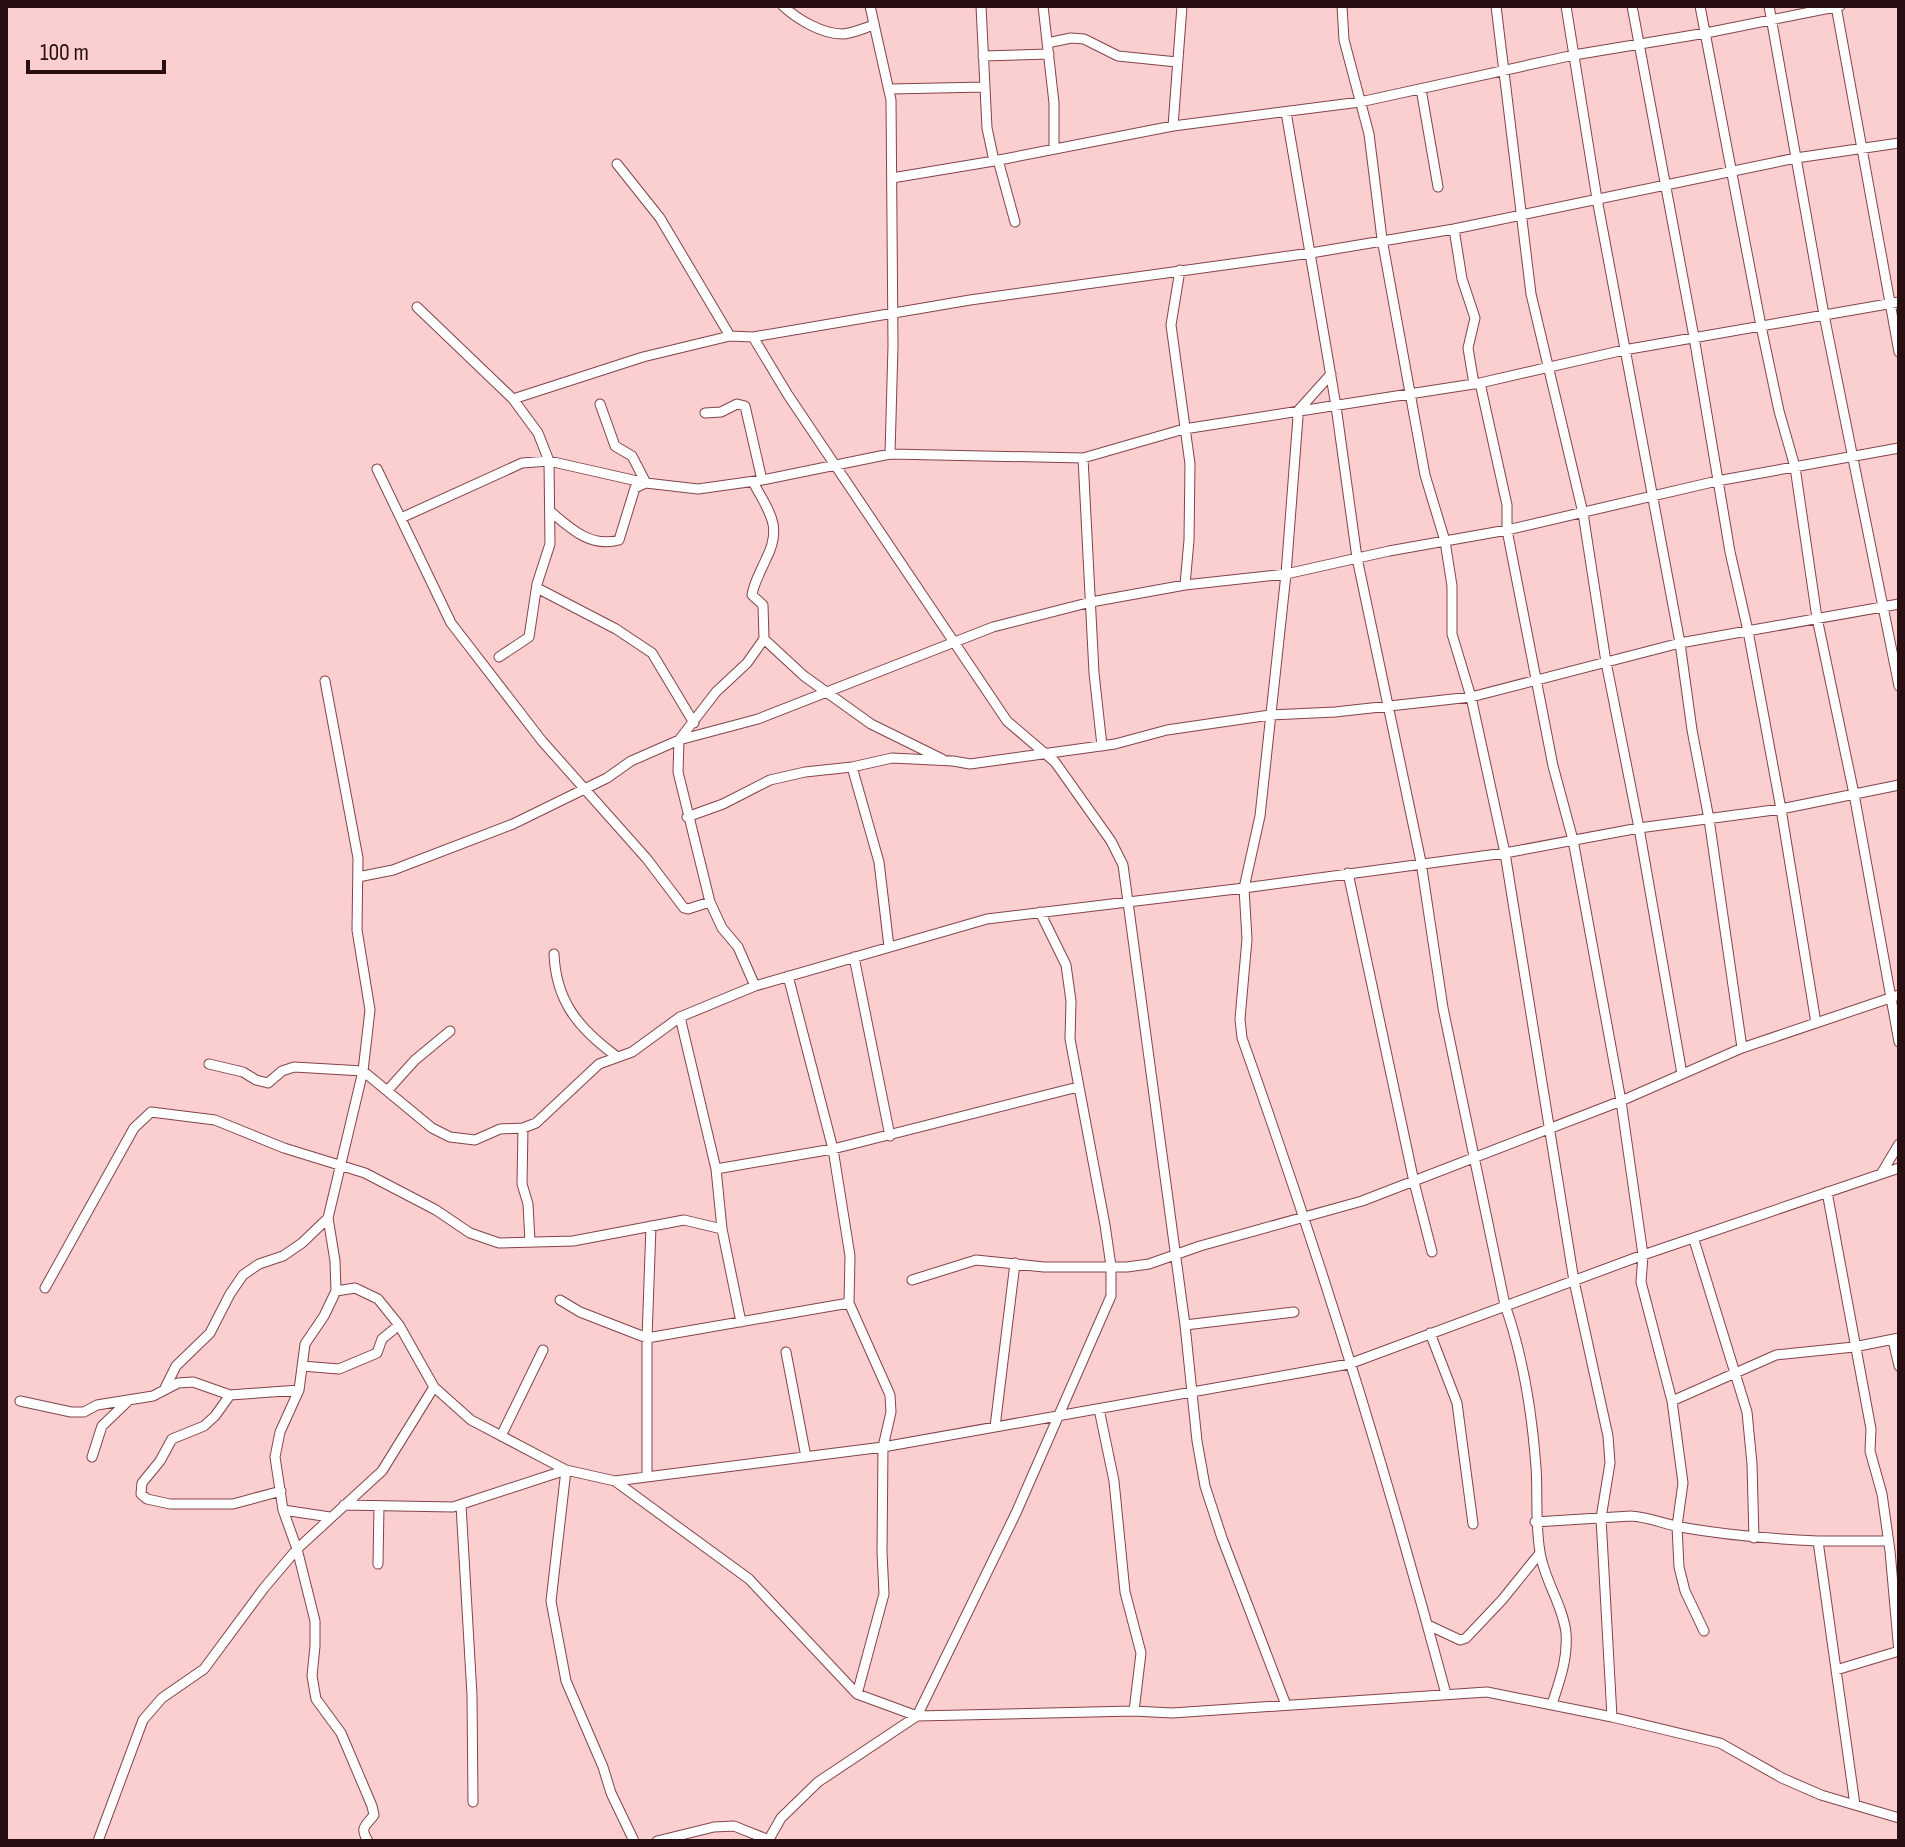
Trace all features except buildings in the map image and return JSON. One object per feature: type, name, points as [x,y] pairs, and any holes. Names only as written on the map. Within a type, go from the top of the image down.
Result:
[{"type":"street","points":[[783,6],[801,19],[831,33],[845,34],[874,25]]},
{"type":"street","points":[[870,6],[891,89],[893,314],[890,454]]},
{"type":"street","points":[[981,6],[987,128],[1015,222]]},
{"type":"street","points":[[1043,6],[1054,103],[1054,148]]},
{"type":"street","points":[[1173,126],[1182,6]]},
{"type":"street","points":[[1342,6],[1344,40],[1369,134],[1382,239],[1425,475],[1445,541],[1452,586],[1452,634],[1471,697],[1505,853],[1574,1281],[1608,1436],[1610,1463],[1601,1518],[1612,1717]]},
{"type":"street","points":[[1496,6],[1531,294],[1583,513],[1606,662],[1682,1074]]},
{"type":"street","points":[[1566,6],[1624,350],[1680,643],[1742,1048]]},
{"type":"street","points":[[1632,6],[1694,337],[1730,552],[1781,809],[1816,1023]]},
{"type":"street","points":[[1700,6],[1761,326],[1779,411],[1795,467],[1817,618],[1896,997],[1899,1042]]},
{"type":"street","points":[[1769,6],[1824,315],[1899,686]]},
{"type":"street","points":[[892,178],[1173,126],[1360,102],[1574,55],[1706,33],[1837,6],[1862,150],[1895,302],[1899,352]]},
{"type":"street","points":[[983,56],[1048,48],[1071,38],[1084,39],[1118,56],[1177,62]]},
{"type":"street","points":[[891,89],[985,87]]},
{"type":"street","points":[[1421,89],[1438,187]]},
{"type":"street","points":[[1286,112],[1331,374],[1357,558],[1421,862],[1443,1008],[1505,1305],[1518,1342],[1533,1439],[1535,1522],[1543,1572],[1566,1630],[1566,1660],[1552,1704]]},
{"type":"street","points":[[513,399],[643,357],[730,336],[753,337],[1180,270],[1311,253],[1454,229],[1796,158],[1899,143]]},
{"type":"street","points":[[617,164],[660,218],[730,336]]},
{"type":"street","points":[[1454,229],[1462,279],[1475,318],[1468,348],[1507,505],[1507,530],[1536,682],[1553,766],[1573,840],[1621,1101],[1643,1255],[1641,1282],[1672,1401],[1683,1483],[1677,1526],[1679,1567],[1685,1591],[1704,1631]]},
{"type":"street","points":[[1180,270],[1171,325],[1190,464],[1185,585]]},
{"type":"street","points":[[401,518],[522,463],[549,461],[646,483],[706,489],[890,454],[1083,458],[1184,429],[1477,384],[1624,350],[1895,302]]},
{"type":"street","points":[[417,307],[513,399],[538,433],[549,461],[550,544],[537,588],[529,637],[499,657]]},
{"type":"street","points":[[753,337],[788,395],[1007,721],[1055,762],[1111,841],[1123,865],[1205,1486],[1286,1705]]},
{"type":"street","points":[[1296,413],[1331,374]]},
{"type":"street","points":[[600,404],[615,446],[632,456],[646,483]]},
{"type":"street","points":[[705,413],[721,412],[737,404],[745,406],[758,481],[776,530],[772,548],[753,586],[752,595],[763,605],[764,639],[747,663],[716,692],[679,740],[678,772],[710,902],[722,928],[738,947],[755,986]]},
{"type":"street","points":[[1296,413],[1286,574],[1260,816],[1244,888],[1247,939],[1240,1019],[1242,1038],[1306,1219],[1446,1694]]},
{"type":"street","points":[[358,877],[393,870],[513,824],[607,778],[631,761],[679,740],[758,719],[993,627],[1091,602],[1185,585],[1286,574],[1507,530],[1717,481],[1899,448]]},
{"type":"street","points":[[1083,458],[1094,673],[1102,746]]},
{"type":"street","points":[[377,469],[451,623],[542,741],[647,859],[684,908],[710,902]]},
{"type":"street","points":[[551,512],[579,536],[610,542],[619,540],[635,488],[646,483]]},
{"type":"street","points":[[537,588],[616,629],[652,653],[694,723]]},
{"type":"street","points":[[687,817],[723,804],[770,780],[805,772],[852,767],[892,758],[970,764],[1102,746],[1167,730],[1270,715],[1471,697],[1680,643],[1899,604]]},
{"type":"street","points":[[764,639],[804,676],[871,724],[945,760]]},
{"type":"street","points":[[325,681],[358,858],[357,930],[370,1010],[363,1071],[328,1218],[336,1291],[305,1344],[299,1390],[280,1432],[275,1457],[283,1510],[297,1549],[315,1621],[312,1676],[316,1699],[341,1733],[372,1806],[374,1815],[363,1825],[362,1832],[368,1841]]},
{"type":"street","points":[[852,767],[879,862],[889,947]]},
{"type":"street","points":[[209,1064],[243,1072],[268,1083],[282,1071],[294,1067],[363,1071],[432,1128],[450,1137],[475,1140],[500,1129],[523,1128],[536,1123],[599,1064],[632,1052],[680,1017],[755,986],[987,919],[1505,853],[1639,828],[1781,809],[1899,785]]},
{"type":"street","points":[[1348,873],[1414,1182],[1432,1252]]},
{"type":"street","points":[[657,1841],[714,1827],[734,1826],[769,1841],[781,1818],[818,1782],[917,1716],[1016,1513],[1111,1296],[1111,1266],[1070,1039],[1071,1001],[1066,965],[1040,912]]},
{"type":"street","points":[[554,954],[555,977],[561,997],[596,1041],[616,1056]]},
{"type":"street","points":[[854,957],[890,1136]]},
{"type":"street","points":[[788,976],[833,1149],[850,1256],[849,1303],[890,1395],[891,1412],[883,1447],[884,1594],[857,1694]]},
{"type":"street","points":[[912,1280],[976,1260],[1044,1267],[1149,1264],[1267,1226],[1306,1219],[1414,1182],[1551,1129],[1742,1048],[1896,997]]},
{"type":"street","points":[[680,1017],[716,1169],[722,1229],[741,1322]]},
{"type":"street","points":[[387,1091],[415,1060],[450,1031]]},
{"type":"street","points":[[716,1169],[833,1149],[1078,1087]]},
{"type":"street","points":[[45,1288],[134,1128],[151,1112],[215,1120],[284,1148],[341,1164],[392,1187],[470,1233],[499,1243],[573,1241],[684,1220],[722,1229]]},
{"type":"street","points":[[523,1128],[522,1184],[528,1204],[530,1242]]},
{"type":"street","points":[[1881,1174],[1899,1144]]},
{"type":"street","points":[[336,1291],[355,1288],[378,1299],[399,1325],[434,1387],[471,1420],[566,1470],[615,1481],[883,1447],[1349,1364],[1643,1255],[1899,1168]]},
{"type":"street","points":[[1827,1192],[1871,1429],[1870,1451],[1892,1547],[1899,1651],[1836,1670]]},
{"type":"street","points":[[165,1388],[176,1366],[210,1333],[243,1275],[259,1264],[283,1256],[328,1218]]},
{"type":"street","points":[[647,1477],[651,1226]]},
{"type":"street","points":[[1694,1240],[1747,1412],[1754,1538]]},
{"type":"street","points":[[995,1427],[1015,1263]]},
{"type":"street","points":[[560,1300],[580,1312],[647,1338],[849,1303]]},
{"type":"street","points":[[1185,1325],[1294,1312]]},
{"type":"street","points":[[302,1366],[339,1369],[377,1353],[382,1339],[399,1325]]},
{"type":"street","points":[[1430,1333],[1457,1403],[1473,1524]]},
{"type":"street","points":[[1672,1401],[1776,1355],[1896,1339],[1899,1366]]},
{"type":"street","points":[[501,1436],[543,1350]]},
{"type":"street","points":[[786,1352],[806,1457]]},
{"type":"street","points":[[20,1401],[84,1412],[97,1405],[153,1396],[178,1383],[193,1382],[230,1395],[299,1390]]},
{"type":"street","points":[[98,1841],[143,1720],[162,1698],[204,1669],[297,1549],[382,1471],[434,1387]]},
{"type":"street","points":[[230,1395],[204,1426],[172,1439],[160,1461],[142,1483],[141,1494],[147,1499],[170,1504],[233,1504],[281,1491]]},
{"type":"street","points":[[92,1457],[102,1426],[127,1402]]},
{"type":"street","points":[[1099,1409],[1114,1481],[1125,1592],[1141,1653],[1134,1711]]},
{"type":"street","points":[[343,1505],[453,1507],[566,1470]]},
{"type":"street","points":[[566,1470],[551,1601],[553,1614],[566,1681],[634,1841]]},
{"type":"street","points":[[615,1481],[749,1579],[857,1694],[917,1716],[1134,1711],[1172,1713],[1487,1692],[1720,1743],[1782,1778],[1821,1795],[1899,1818]]},
{"type":"street","points":[[461,1505],[472,1695],[473,1802]]},
{"type":"street","points":[[378,1564],[379,1506]]},
{"type":"street","points":[[283,1510],[330,1517]]},
{"type":"street","points":[[1535,1522],[1645,1517],[1677,1526],[1754,1538],[1892,1547]]},
{"type":"street","points":[[1818,1541],[1855,1805]]},
{"type":"street","points":[[1428,1625],[1460,1640],[1466,1638],[1540,1553]]}]
